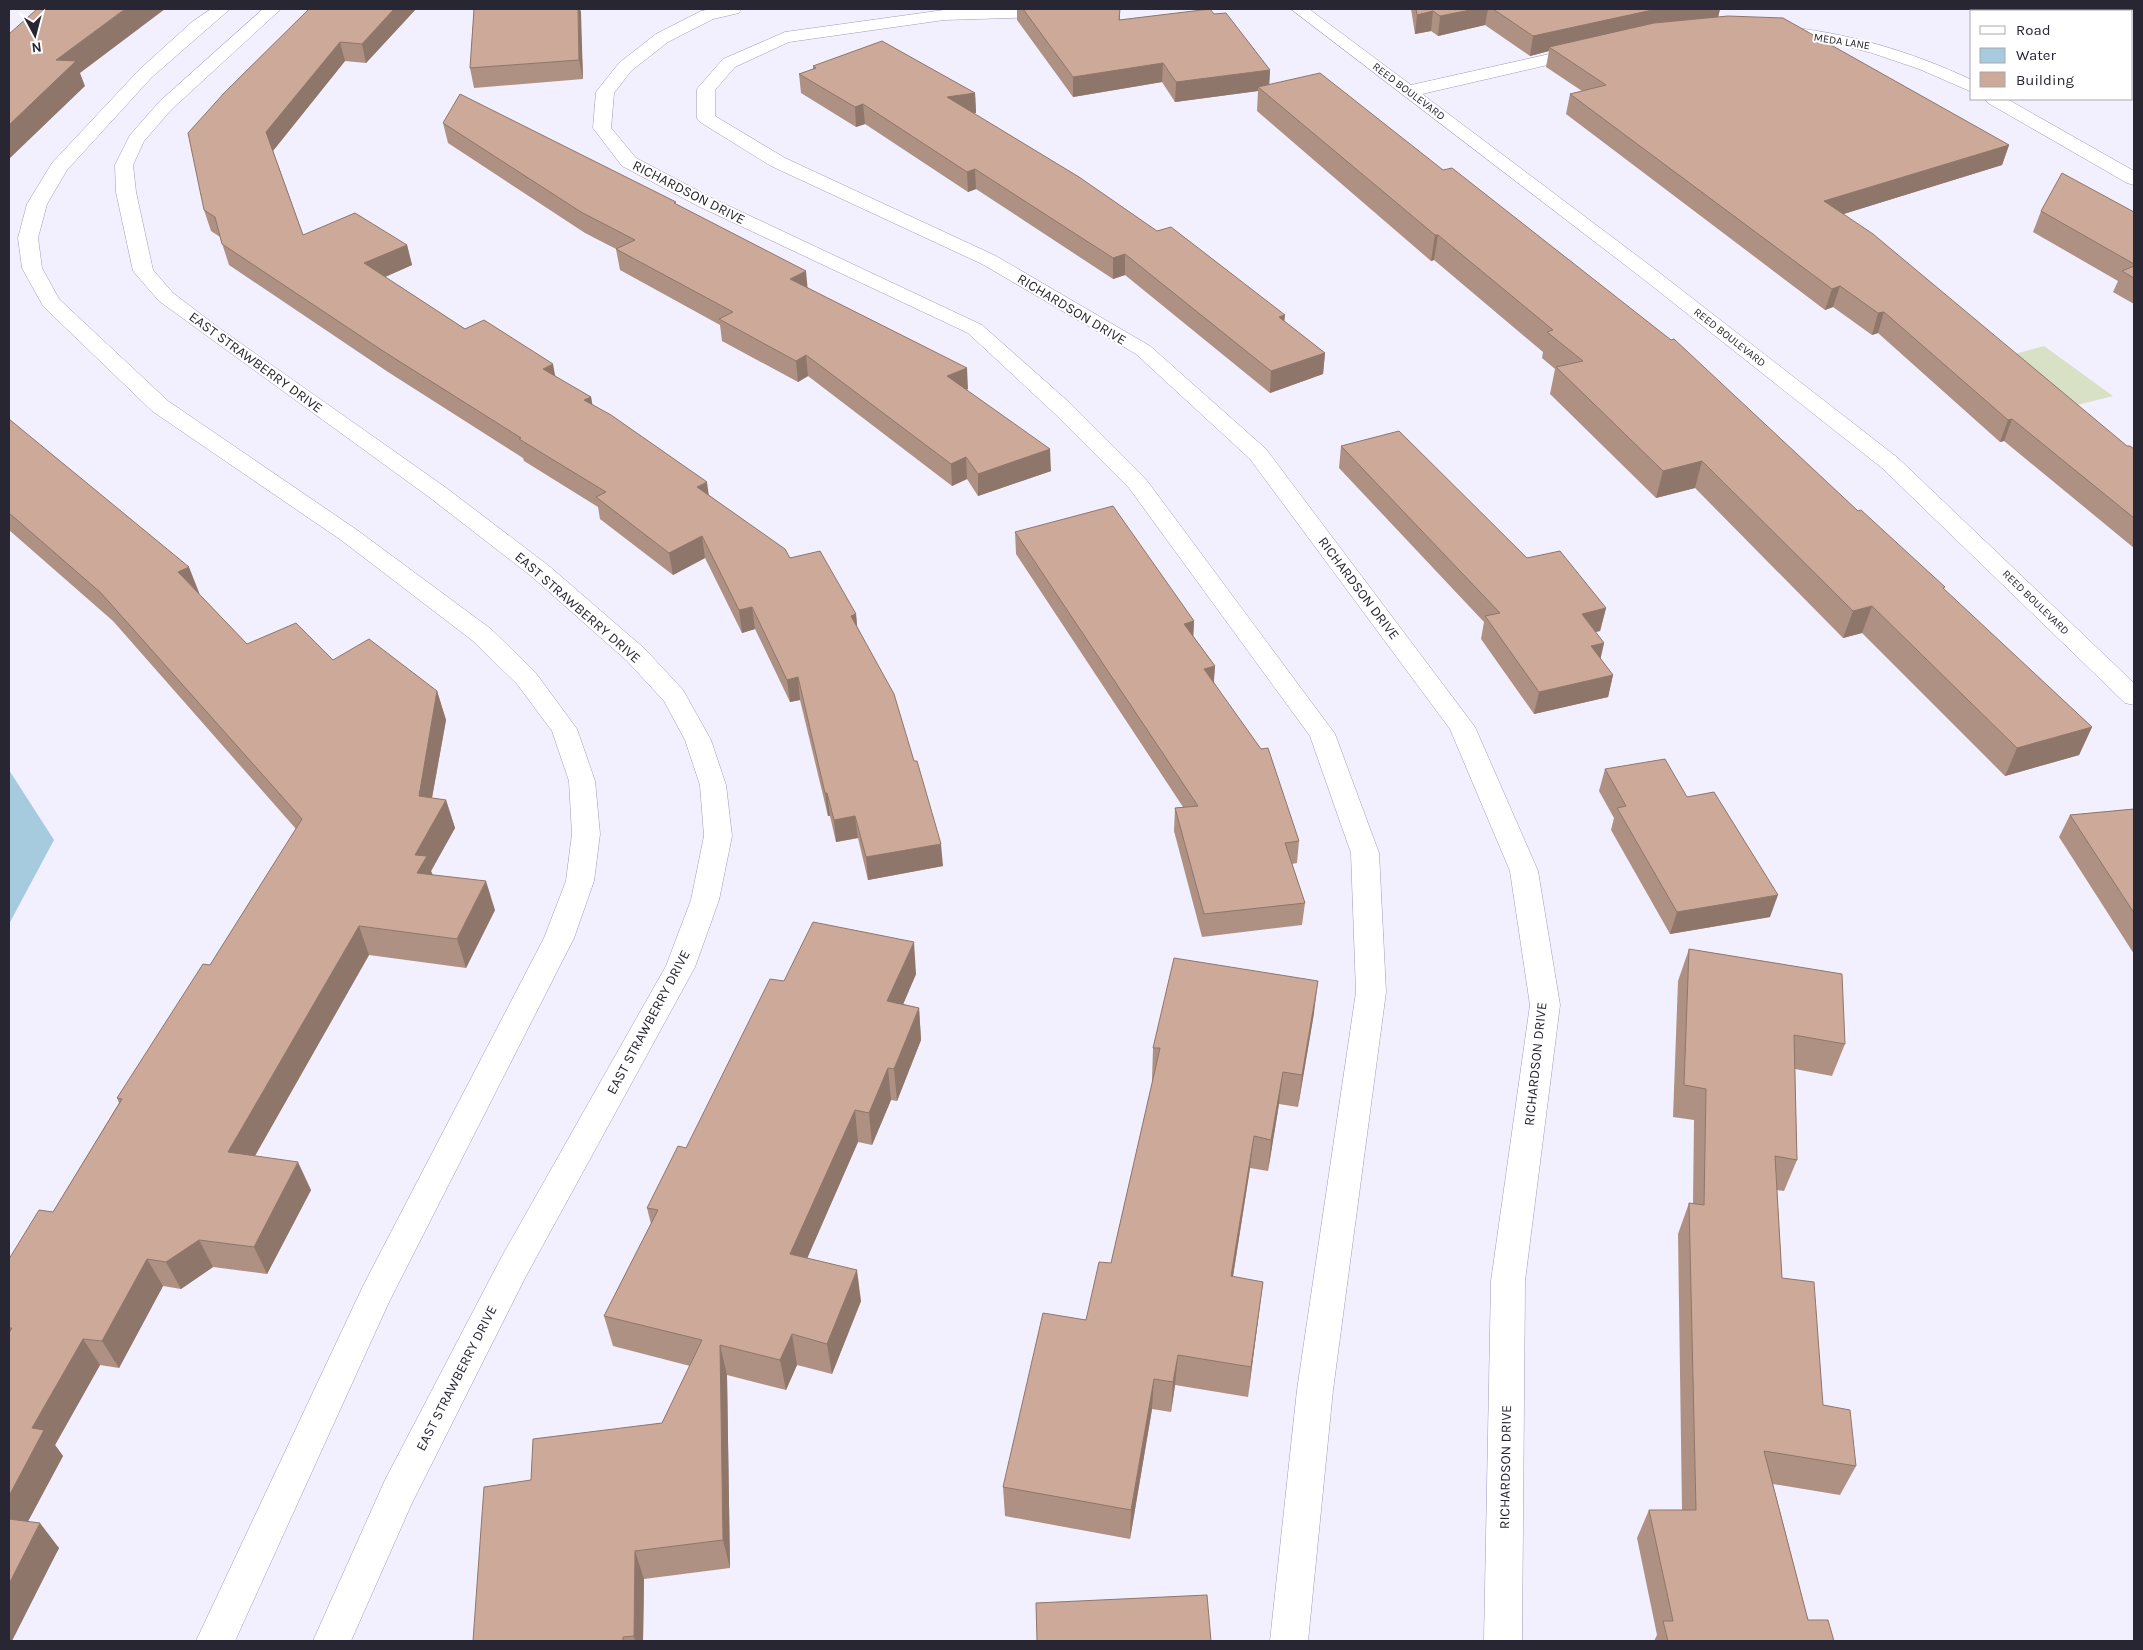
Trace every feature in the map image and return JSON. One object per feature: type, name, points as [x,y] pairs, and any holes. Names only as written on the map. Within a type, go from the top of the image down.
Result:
[{"type":"street","points":[[215,1641],[375,1296],[559,938],[580,880],[586,834],[582,781],[564,729],[526,678],[482,635],[349,535],[160,406],[50,302],[32,268],[28,238],[37,204],[60,167],[146,74],[198,26],[222,9]]},
{"type":"street","name":"EAST STRAWBERRY DRIVE","points":[[273,9],[166,105],[136,139],[124,165],[126,192],[143,271],[166,297],[212,332],[437,492],[540,571],[636,655],[674,696],[698,740],[712,785],[718,836],[705,900],[680,967],[512,1268],[398,1492],[332,1641]]},
{"type":"street","name":"RICHARDSON DRIVE","points":[[733,9],[706,16],[662,38],[625,67],[605,92],[602,128],[629,162],[705,202],[975,329],[1062,408],[1137,483],[1322,734],[1365,853],[1371,992],[1315,1390],[1289,1641]]},
{"type":"street","name":"RICHARDSON DRIVE","points":[[910,9],[944,15]]},
{"type":"street","name":"RICHARDSON DRIVE","points":[[1070,9],[1044,12],[944,15],[785,37],[729,63],[706,88],[706,118],[778,162],[989,260],[1143,350],[1258,454],[1462,727],[1524,871],[1544,1005],[1508,1281],[1503,1641]]},
{"type":"street","name":"REED BOULEVARD","points":[[1299,9],[1410,91],[1649,274],[1890,463],[2134,697]]},
{"type":"street","name":"MEDA LANE","points":[[1763,30],[1872,45],[1930,66],[1970,86]]},
{"type":"street","points":[[1410,91],[1602,46]]},
{"type":"street","points":[[1996,100],[2134,179]]},
{"type":"green space","points":[[2044,346],[2113,396],[2077,405],[2011,355]]},
{"type":"water","points":[[9,770],[54,840],[9,924]]},
{"type":"building","points":[[37,9],[125,9],[56,60],[76,61],[9,125],[9,34]]},
{"type":"building","points":[[309,9],[394,9],[362,44],[340,42],[266,132],[303,235],[355,213],[407,245],[364,263],[465,329],[484,320],[553,364],[543,369],[591,397],[584,400],[611,415],[707,482],[697,487],[785,549],[790,558],[820,551],[856,614],[851,616],[894,694],[914,761],[917,761],[941,844],[866,857],[855,816],[834,820],[827,793],[825,793],[798,677],[787,680],[752,607],[739,610],[702,536],[669,553],[596,497],[606,492],[519,439],[521,438],[383,351],[222,244],[215,217],[204,210],[188,133],[225,92]]},
{"type":"building","points":[[474,9],[578,9],[579,60],[470,68]]},
{"type":"building","points":[[1023,9],[1120,9],[1119,20],[1210,9],[1214,14],[1226,13],[1270,70],[1176,82],[1163,63],[1073,77]]},
{"type":"building","points":[[1416,9],[1475,9],[1440,16],[1433,11],[1417,15]]},
{"type":"building","points":[[1493,9],[1657,9],[1533,36]]},
{"type":"building","points":[[1728,16],[1783,18],[2009,145],[1824,201],[1873,234],[2127,446],[2134,449],[2134,518],[2012,419],[2008,420],[1884,312],[1878,313],[1840,286],[1832,289],[1570,94],[1606,85],[1549,47],[1654,23]]},
{"type":"building","points":[[882,41],[975,93],[947,97],[1079,177],[1157,231],[1171,227],[1285,315],[1279,317],[1325,353],[1271,371],[1125,254],[1113,258],[975,169],[967,172],[863,104],[855,107],[799,74],[816,68],[813,66]]},
{"type":"building","points":[[1320,73],[1443,170],[1452,168],[1671,340],[1674,339],[1858,511],[1861,510],[1945,587],[1943,588],[2092,727],[2017,748],[1872,606],[1853,611],[1702,461],[1663,471],[1556,367],[1583,361],[1547,332],[1553,330],[1438,235],[1435,235],[1258,87]]},
{"type":"building","points":[[460,94],[676,202],[674,203],[806,271],[790,279],[967,368],[947,376],[1050,449],[978,474],[966,457],[951,464],[806,355],[796,361],[719,319],[733,312],[616,249],[635,240],[581,212],[443,123]]},
{"type":"building","points":[[2062,173],[2134,212],[2134,264],[2041,211]]},
{"type":"building","points":[[2134,266],[2134,278],[2122,271]]},
{"type":"building","points":[[9,419],[189,567],[178,572],[247,644],[296,623],[333,660],[369,639],[437,691],[419,796],[446,800],[415,855],[427,856],[417,873],[486,881],[457,939],[359,926],[228,1152],[298,1162],[254,1247],[199,1240],[166,1262],[147,1259],[102,1341],[83,1339],[32,1428],[44,1430],[9,1496],[9,1333],[12,1328],[9,1328],[9,1259],[39,1210],[53,1212],[122,1099],[117,1098],[203,964],[210,965],[302,819],[101,593],[9,513]]},
{"type":"building","points":[[1399,431],[1527,558],[1560,551],[1606,608],[1582,614],[1604,643],[1591,646],[1613,675],[1539,692],[1485,616],[1500,613],[1341,446]]},
{"type":"building","points":[[1113,506],[1194,621],[1184,624],[1215,666],[1204,669],[1261,749],[1268,748],[1299,841],[1285,843],[1305,903],[1204,914],[1175,808],[1198,806],[1015,532]]},
{"type":"building","points":[[1665,759],[1687,797],[1714,792],[1778,895],[1677,912],[1617,808],[1626,806],[1605,769]]},
{"type":"building","points":[[2134,809],[2134,913],[2070,815]]},
{"type":"building","points":[[813,922],[914,942],[887,1001],[919,1008],[894,1069],[888,1068],[869,1113],[855,1110],[790,1254],[857,1270],[827,1344],[792,1334],[780,1360],[720,1345],[723,1540],[635,1551],[634,1636],[623,1637],[623,1641],[473,1641],[484,1487],[531,1480],[533,1439],[662,1423],[702,1340],[604,1316],[658,1210],[647,1208],[678,1146],[686,1148],[770,979],[784,981]]},
{"type":"building","points":[[1689,949],[1842,974],[1845,1044],[1794,1035],[1797,1160],[1775,1156],[1782,1278],[1814,1282],[1823,1405],[1850,1410],[1856,1466],[1764,1451],[1808,1620],[1828,1620],[1834,1641],[1668,1641],[1663,1621],[1673,1621],[1649,1510],[1696,1510],[1689,1203],[1704,1205],[1706,1089],[1684,1085]]},
{"type":"building","points":[[1174,958],[1318,981],[1302,1075],[1283,1072],[1271,1140],[1254,1136],[1231,1276],[1263,1282],[1251,1367],[1178,1355],[1173,1382],[1154,1379],[1131,1510],[1003,1487],[1043,1313],[1086,1320],[1099,1262],[1111,1263],[1160,1048],[1153,1048]]},
{"type":"building","points":[[9,1519],[40,1523],[9,1584]]},
{"type":"building","points":[[1207,1595],[1211,1641],[1037,1641],[1036,1603]]}]
